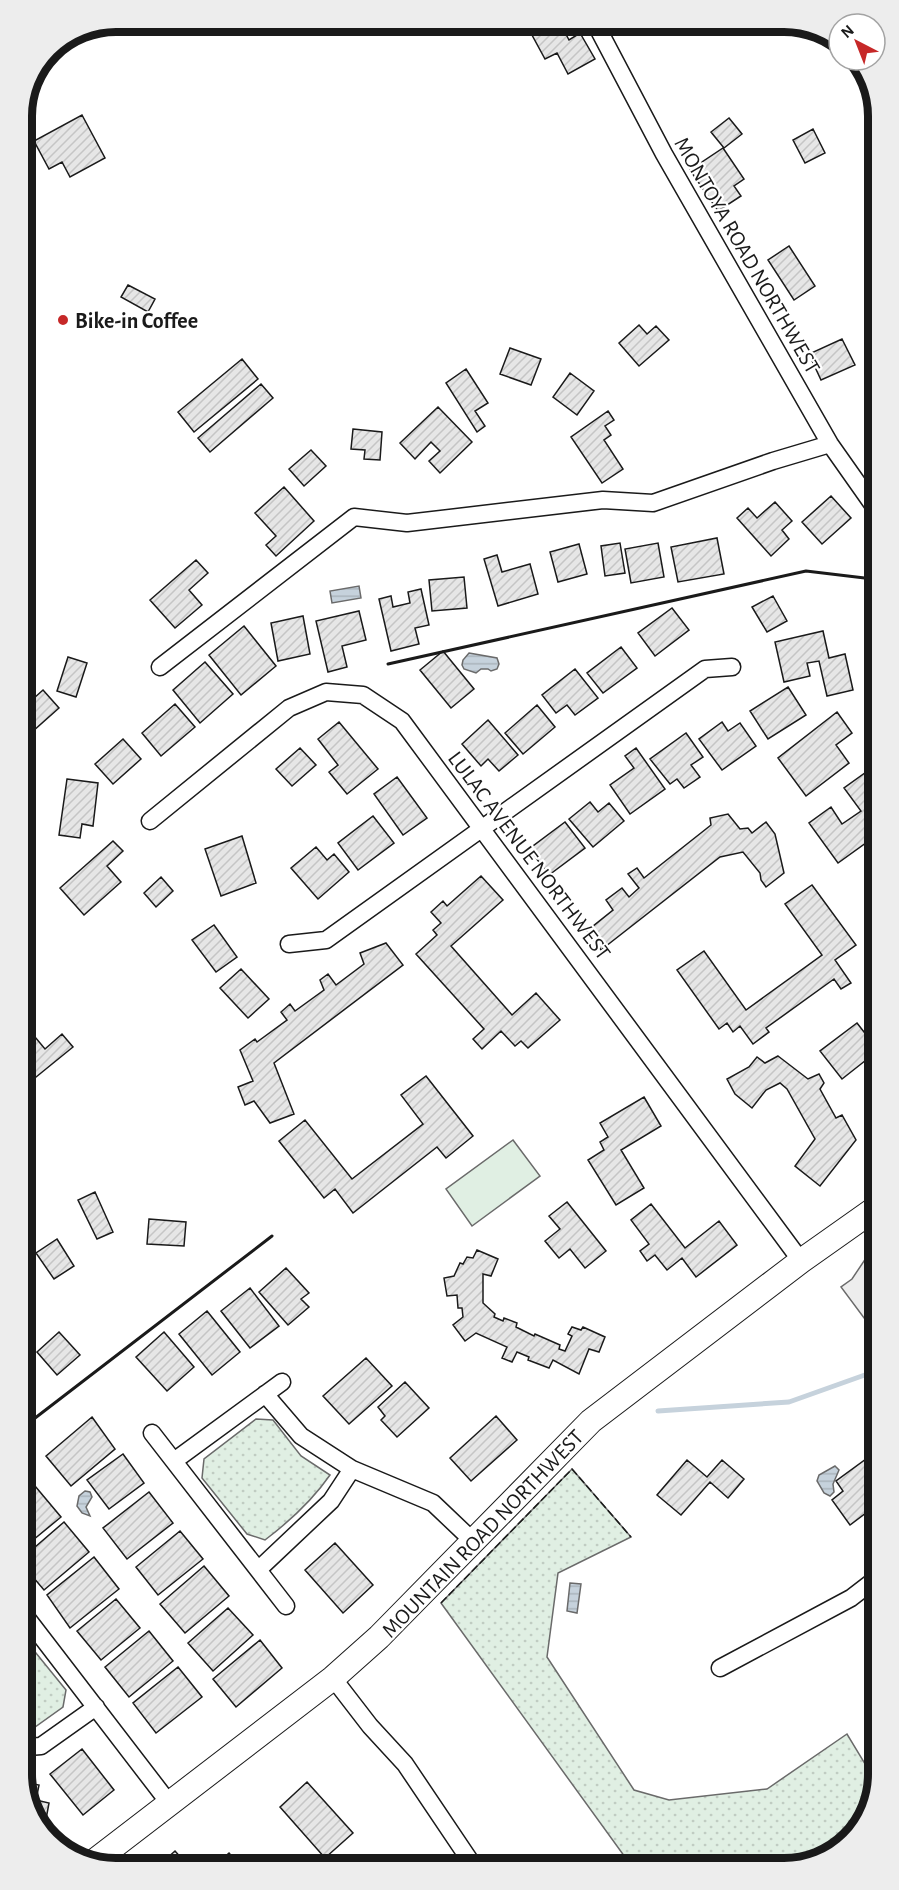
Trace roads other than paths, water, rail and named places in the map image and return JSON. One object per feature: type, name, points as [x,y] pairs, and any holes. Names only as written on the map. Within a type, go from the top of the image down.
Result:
[{"type":"street","name":"MONTOYA ROAD NORTHWEST","points":[[600,32],[664,154],[830,444],[868,498]]},
{"type":"street","points":[[160,668],[354,517],[407,524],[603,500],[653,502],[830,444]]},
{"type":"street","points":[[289,944],[326,940],[705,669],[732,667]]},
{"type":"street","name":"LULAC AVENUE NORTHWEST","points":[[150,821],[289,708],[326,692],[363,695],[402,722],[801,1261]]},
{"type":"street","name":"MOUNTAIN ROAD NORTHWEST","points":[[100,1857],[333,1678],[379,1637],[591,1421],[801,1261],[868,1214]]},
{"type":"street","points":[[174,1461],[282,1382]]},
{"type":"street","points":[[265,1394],[301,1436],[352,1469],[433,1503],[474,1542]]},
{"type":"street","points":[[152,1433],[286,1606]]},
{"type":"street","points":[[259,1569],[331,1500],[352,1469]]},
{"type":"street","points":[[720,1668],[851,1598],[868,1585]]},
{"type":"street","points":[[32,1624],[169,1803]]},
{"type":"street","points":[[333,1678],[370,1726],[405,1764],[468,1858]]},
{"type":"street","points":[[32,1747],[41,1746],[96,1707]]},
{"type":"waterway","points":[[658,1411],[789,1402],[868,1374]]},
{"type":"place","name":"Bike-in Coffee","points":[[63,320]]}]
